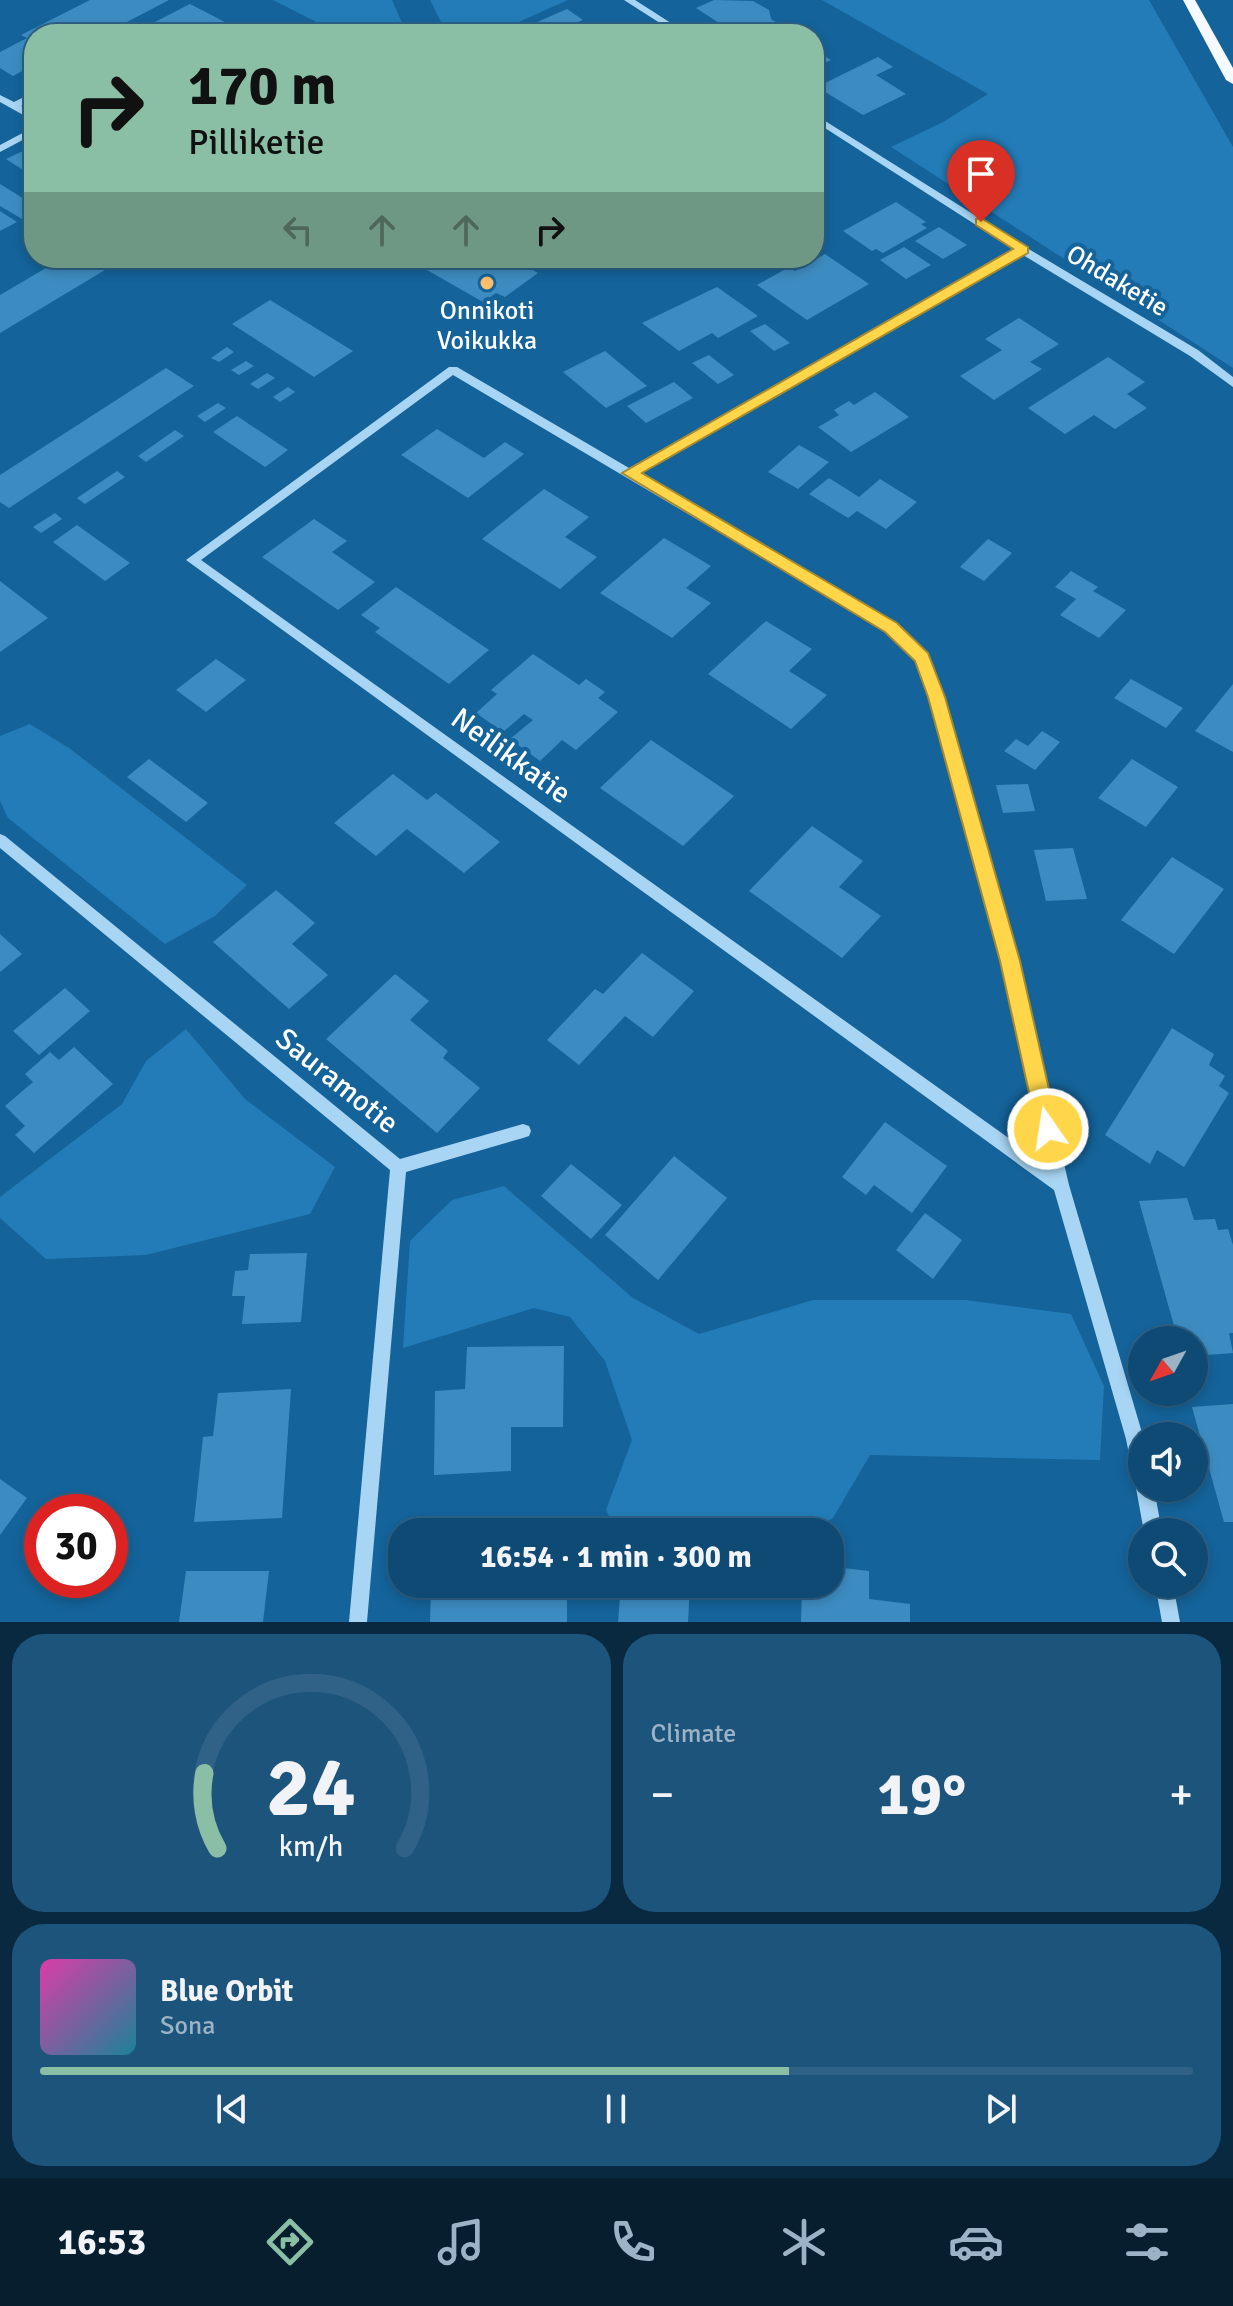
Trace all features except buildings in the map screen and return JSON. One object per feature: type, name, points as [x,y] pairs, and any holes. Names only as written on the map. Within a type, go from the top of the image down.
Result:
[{"type":"main road","points":[[1189,0],[1233,80]]},
{"type":"street","points":[[629,0],[667,24]]},
{"type":"street","points":[[0,98],[24,112]]},
{"type":"street","points":[[14,106],[24,100]]},
{"type":"street","name":"Ohdaketie","points":[[824,123],[1023,250],[1194,353],[1233,383]]},
{"type":"street","points":[[0,149],[24,136]]},
{"type":"street","points":[[1023,250],[630,473],[891,628],[922,657],[937,697],[1010,961],[1061,1185],[1130,1422]]},
{"type":"street","name":"Neilikkatie","points":[[630,473],[453,370],[192,560],[1061,1185]]},
{"type":"street","name":"Sauramotie","points":[[0,840],[398,1167],[358,1622]]},
{"type":"street","points":[[398,1167],[523,1131]]},
{"type":"street","points":[[1167,1598],[1171,1622]]},
{"type":"shaded area","points":[[273,0],[392,0],[403,24],[320,24]]},
{"type":"shaded area","points":[[430,0],[568,0],[514,24],[442,24]]},
{"type":"shaded area","points":[[822,0],[1149,0],[1233,147],[1233,368],[891,147],[943,122],[988,94]]},
{"type":"shaded area","points":[[30,724],[69,748],[247,885],[215,916],[165,944],[8,818],[0,801],[0,736]]},
{"type":"shaded area","points":[[186,1029],[245,1099],[335,1167],[310,1214],[146,1255],[46,1259],[0,1218],[0,1197],[122,1104],[146,1061]]},
{"type":"shaded area","points":[[504,1186],[633,1298],[699,1334],[813,1300],[966,1300],[1071,1314],[1104,1386],[1100,1460],[870,1455],[833,1518],[610,1518],[606,1510],[632,1440],[605,1361],[570,1317],[534,1308],[403,1348],[410,1241],[452,1200]]},
{"type":"place","name":"Onnikoti Voikukka","points":[[487,283]]},
{"type":"route","points":[[981,222],[1023,250],[630,473],[891,628],[922,657],[937,697],[1010,961],[1048,1129]]}]
